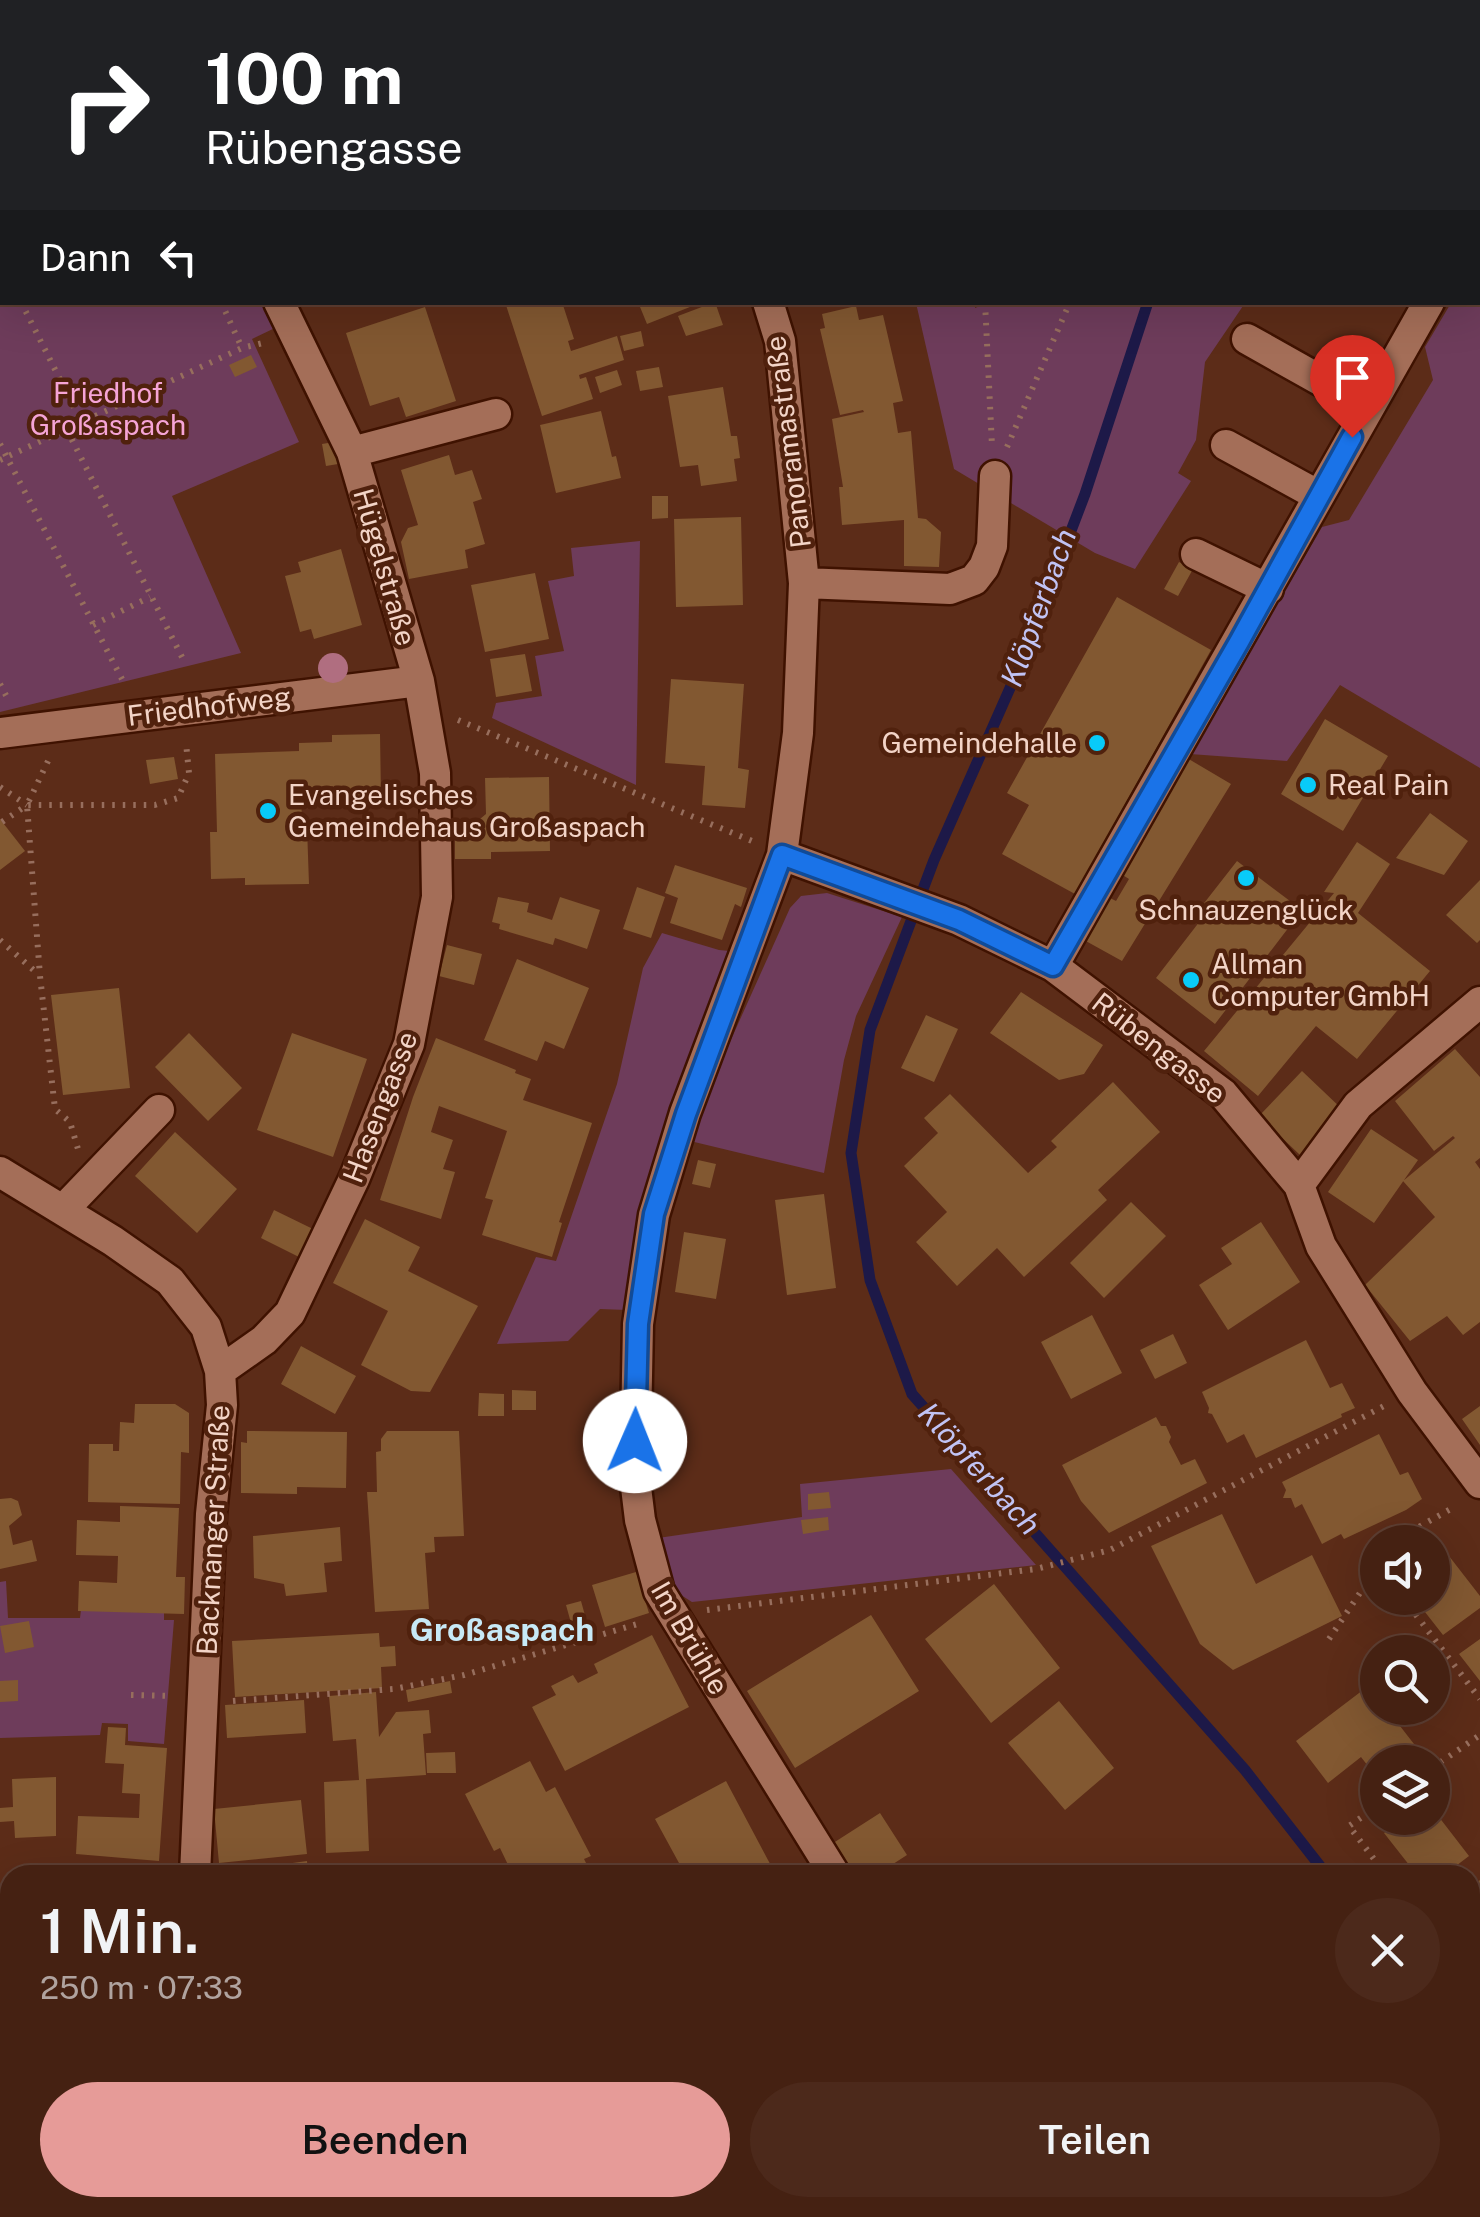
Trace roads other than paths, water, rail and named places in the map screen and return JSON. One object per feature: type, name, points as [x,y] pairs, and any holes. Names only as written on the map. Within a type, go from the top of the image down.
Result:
[{"type":"street","name":"Hügelstraße","points":[[280,305],[352,452],[422,694]]},
{"type":"street","name":"Panoramastraße","points":[[769,305],[780,341],[804,583],[806,734],[782,855]]},
{"type":"street","points":[[1053,966],[1268,590],[1420,305]]},
{"type":"street","points":[[1247,338],[1368,407]]},
{"type":"street","name":"Hügelstraße","points":[[352,452],[496,414]]},
{"type":"street","points":[[1226,444],[1320,496]]},
{"type":"street","name":"Panoramastraße","points":[[804,583],[950,589],[974,580],[992,546],[994,476]]},
{"type":"street","points":[[1196,554],[1268,590]]},
{"type":"street","name":"Friedhofweg","points":[[0,733],[140,714],[184,715],[422,694]]},
{"type":"street","name":"Hasengasse","points":[[220,1370],[264,1340],[290,1313],[354,1179],[409,1044],[437,896],[435,773],[422,694]]},
{"type":"street","name":"Rübengasse","points":[[782,855],[959,920],[1053,966],[1222,1094],[1299,1184],[1321,1246],[1473,1492]]},
{"type":"street","name":"Im Brühle","points":[[782,855],[686,1114],[651,1233],[638,1324],[634,1478],[648,1560],[671,1614],[829,1865]]},
{"type":"street","points":[[1299,1184],[1358,1105],[1480,1002]]},
{"type":"street","points":[[63,1210],[159,1110]]},
{"type":"street","name":"Backnanger Straße","points":[[0,1172],[170,1281],[206,1327],[220,1370],[222,1404],[211,1514],[195,1865]]},
{"type":"waterway","name":"Klöpferbach","points":[[1147,305],[1085,494],[1018,670],[934,860],[870,1030],[851,1153],[870,1280],[912,1394],[1245,1770],[1319,1865]]},
{"type":"place","name":"Gemeindehalle","points":[[1097,743]]},
{"type":"place","name":"Real Pain","points":[[1308,785]]},
{"type":"place","name":"Evangelisches Gemeindehaus Großaspach","points":[[268,811]]},
{"type":"place","name":"Schnauzenglück","points":[[1246,878]]},
{"type":"place","name":"Allman Computer GmbH","points":[[1191,980]]},
{"type":"district","name":"Großaspach","points":[[502,1630]]},
{"type":"park label","name":"Friedhof Großaspach","points":[[108,409]]}]
